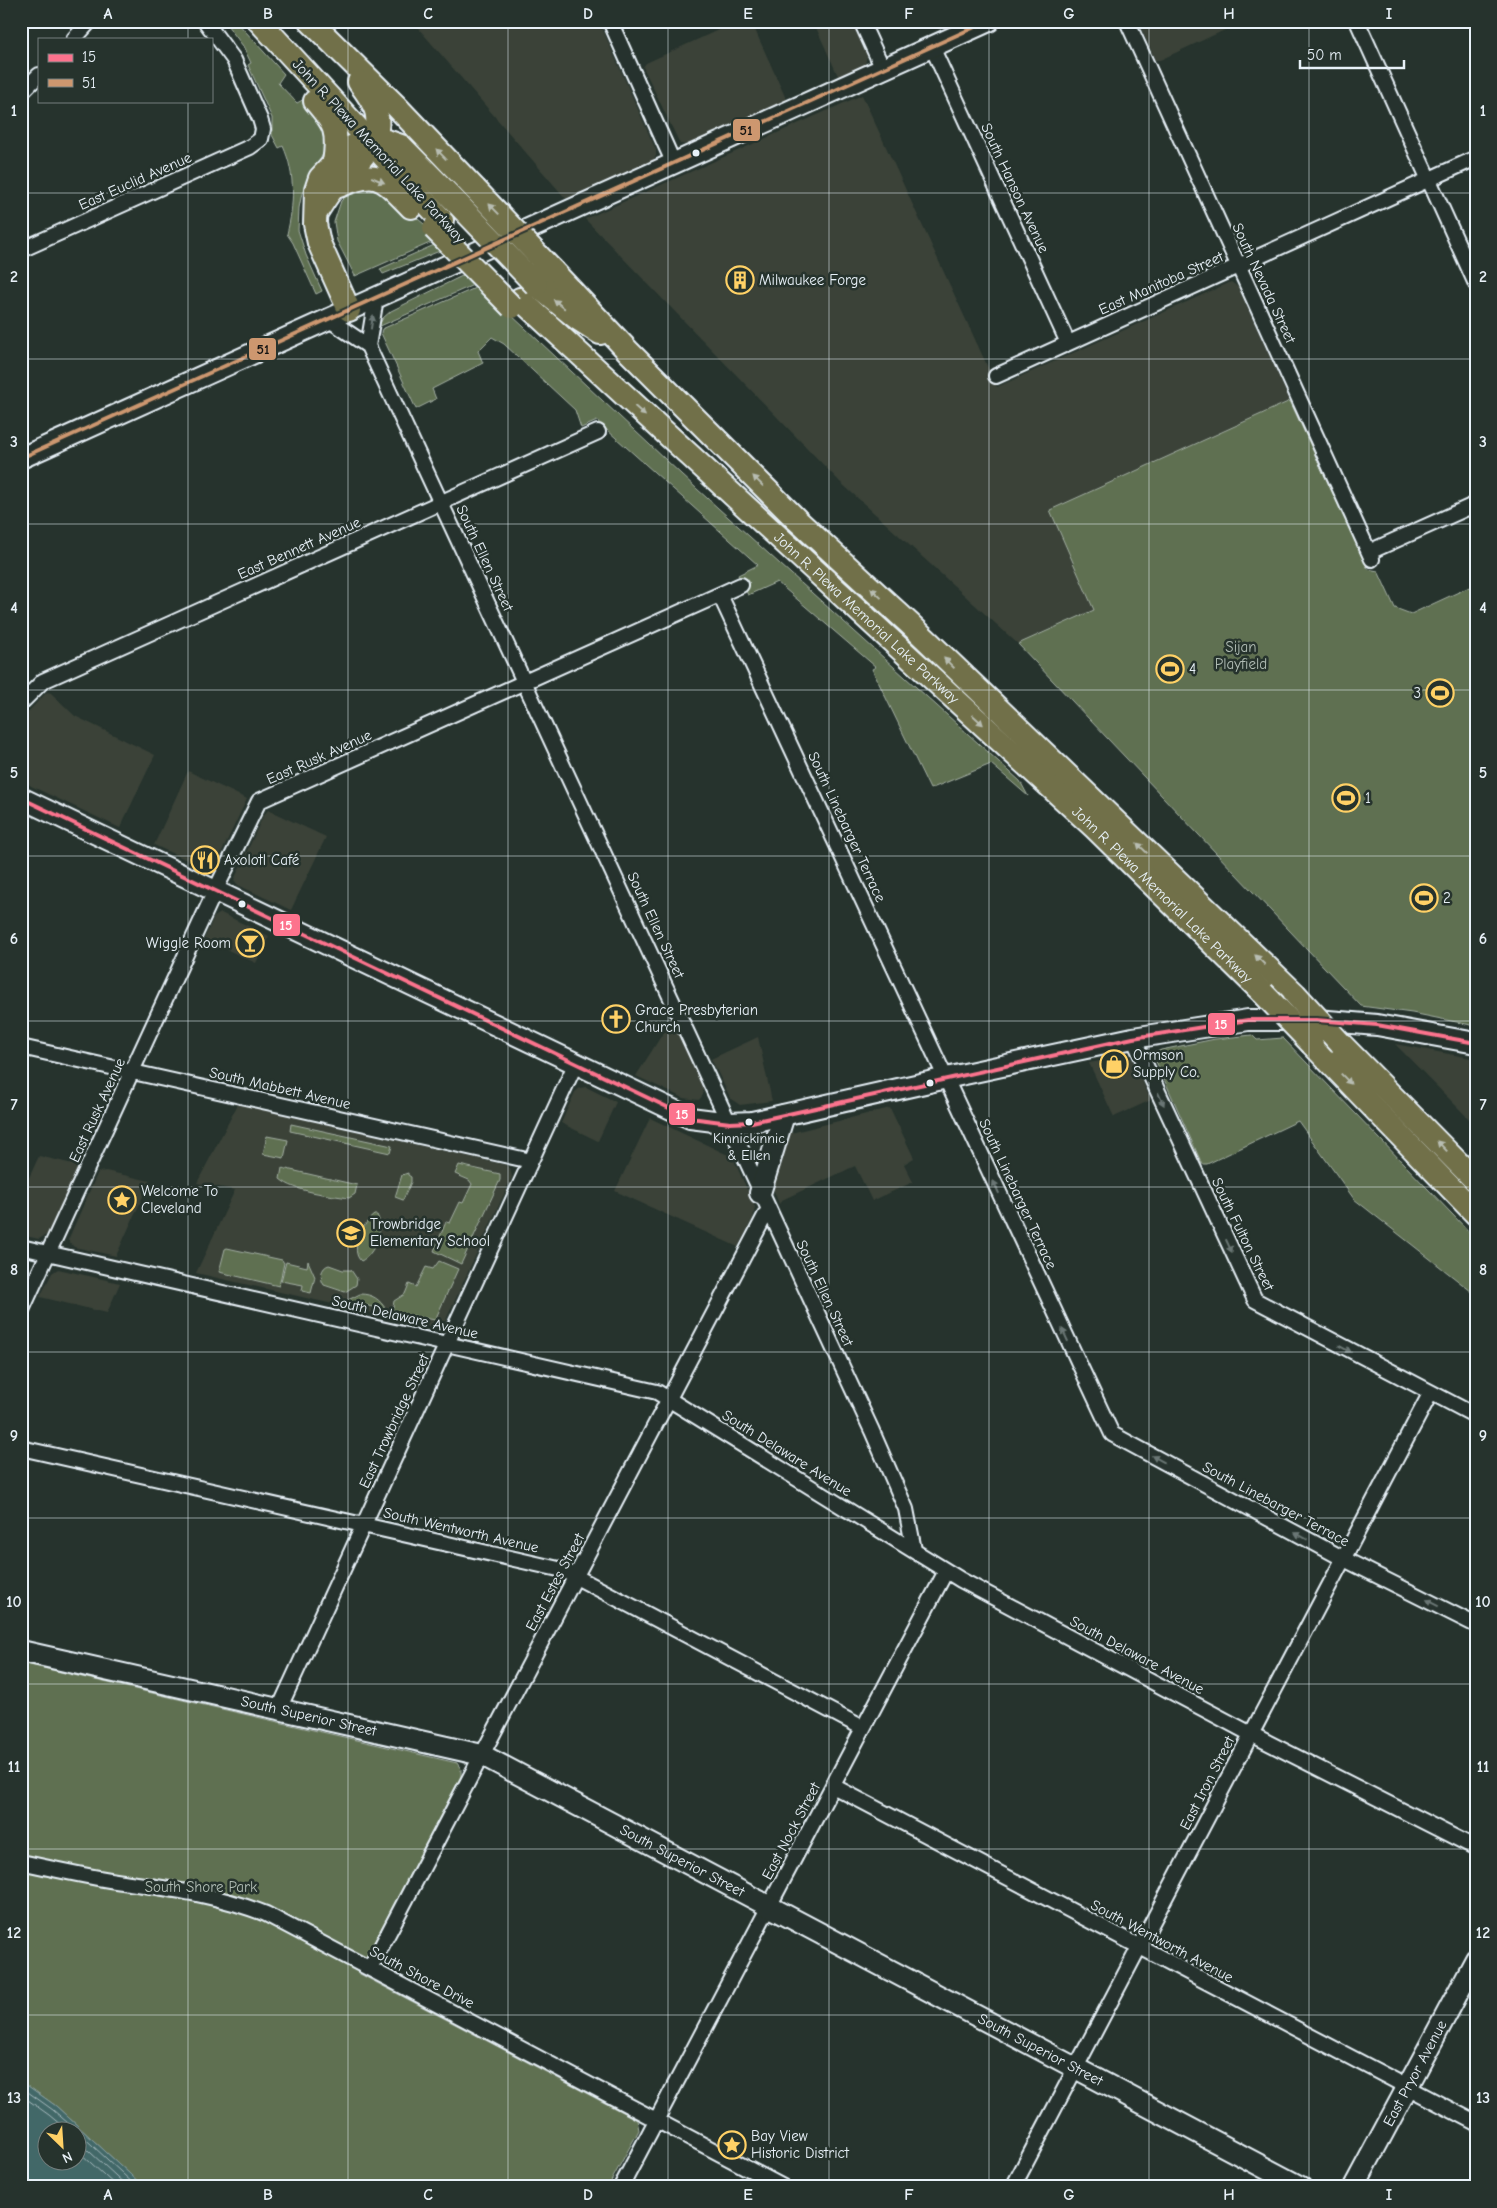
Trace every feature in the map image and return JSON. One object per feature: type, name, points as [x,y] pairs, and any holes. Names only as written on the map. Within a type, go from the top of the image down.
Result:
[{"type":"main road","points":[[245,21],[332,121],[336,138],[334,162]]},
{"type":"main road","name":"John R. Plewa Memorial Lake Parkway","points":[[259,21],[371,142],[438,224],[523,297],[620,393],[1095,828],[1263,993],[1476,1214]]},
{"type":"main road","name":"John R. Plewa Memorial Lake Parkway","points":[[310,21],[344,57],[395,105],[628,351],[797,520],[912,626],[1295,994],[1341,1044],[1476,1181]]},
{"type":"main road","points":[[21,458],[989,21]]},
{"type":"main road","points":[[316,213],[333,189],[364,158],[377,129],[378,117],[375,107],[344,57]]},
{"type":"main road","points":[[349,310],[319,243],[315,224],[316,190],[320,178],[351,147],[371,142],[387,141],[401,146],[459,205],[523,297],[578,319],[628,351]]},
{"type":"main road","points":[[333,189],[362,177],[379,179],[438,224]]},
{"type":"main road","points":[[21,798],[575,1065],[690,1118],[730,1123],[752,1122],[1133,1038],[1248,1020],[1316,1020],[1377,1024],[1476,1043]]},
{"type":"main road","points":[[764,1202],[784,1115]]},
{"type":"main road","name":"South Superior Street","points":[[21,1651],[482,1755],[1301,2187]]},
{"type":"main road","name":"East Pryor Avenue","points":[[1354,2187],[1476,1959]]},
{"type":"street","points":[[75,38],[90,21]]},
{"type":"street","name":"East Euclid Avenue","points":[[21,250],[250,147],[261,139],[263,129],[260,119],[234,60],[205,21]]},
{"type":"street","points":[[610,21],[674,164]]},
{"type":"street","points":[[861,21],[883,69]]},
{"type":"street","name":"South Nevada Street","points":[[1126,21],[1370,555],[1476,504]]},
{"type":"street","points":[[1357,21],[1476,284]]},
{"type":"street","name":"South Hanson Avenue","points":[[932,47],[1068,343]]},
{"type":"street","points":[[21,94],[38,76]]},
{"type":"street","name":"East Manitoba Street","points":[[996,376],[1476,158]]},
{"type":"street","points":[[328,320],[368,346],[376,298]]},
{"type":"street","name":"South Ellen Street","points":[[368,346],[730,1123],[764,1202],[906,1509],[914,1550]]},
{"type":"street","name":"East Bennett Avenue","points":[[21,703],[43,681],[598,432]]},
{"type":"street","name":"East Rusk Avenue","points":[[21,1312],[50,1253],[215,891],[259,802],[741,585]]},
{"type":"street","name":"South Linebarger Terrace","points":[[720,595],[1112,1434],[1344,1559],[1476,1625]]},
{"type":"street","name":"South Fulton Street","points":[[1133,1038],[1255,1300],[1430,1394],[1476,1416]]},
{"type":"street","name":"South Mabbett Avenue","points":[[21,1047],[531,1161]]},
{"type":"street","name":"East Trowbridge Street","points":[[279,1709],[575,1065]]},
{"type":"street","name":"East Estes Street","points":[[370,1968],[669,1399],[764,1202]]},
{"type":"street","name":"South Delaware Avenue","points":[[21,1247],[657,1392],[946,1571],[1251,1734],[1476,1848]]},
{"type":"street","name":"East Iron Street","points":[[1013,2187],[1430,1394]]},
{"type":"street","name":"South Wentworth Avenue","points":[[21,1448],[563,1570],[863,1728]]},
{"type":"street","name":"East Nock Street","points":[[621,2187],[946,1571]]},
{"type":"street","name":"South Wentworth Avenue","points":[[833,1786],[1476,2123]]},
{"type":"street","name":"South Shore Drive","points":[[21,1862],[114,1880],[201,1893],[234,1902],[266,1914],[783,2187]]},
{"type":"shaded area","points":[[412,21],[599,21],[656,150],[656,156],[653,160],[643,165],[567,200]]},
{"type":"shaded area","points":[[738,21],[751,21],[787,101],[691,145],[680,144],[643,67],[646,63]]},
{"type":"shaded area","points":[[813,21],[851,21],[867,56],[865,65],[839,78]]},
{"type":"shaded area","points":[[1138,21],[1242,22],[1160,60],[1155,60]]},
{"type":"shaded area","points":[[862,95],[997,387],[1231,282],[1238,287],[1290,401],[1050,510],[1094,610],[1018,644],[840,482],[585,219]]},
{"type":"shaded area","points":[[47,692],[51,693],[75,716],[155,755],[120,828],[31,786],[21,778],[21,719]]},
{"type":"shaded area","points":[[188,771],[247,799],[215,866],[209,870],[154,845]]},
{"type":"shaded area","points":[[268,810],[326,837],[291,910],[238,885],[234,880],[263,816]]},
{"type":"shaded area","points":[[221,913],[269,936],[256,963],[204,939],[214,917]]},
{"type":"shaded area","points":[[675,1026],[703,1088],[703,1095],[699,1100],[683,1098],[636,1076],[663,1033]]},
{"type":"shaded area","points":[[758,1037],[772,1101],[740,1105],[731,1099],[711,1059]]},
{"type":"shaded area","points":[[1395,1044],[1476,1059],[1476,1126]]},
{"type":"shaded area","points":[[1128,1056],[1132,1059],[1151,1100],[1114,1117],[1089,1063]]},
{"type":"shaded area","points":[[586,1087],[616,1102],[598,1141],[561,1123],[575,1092],[580,1088]]},
{"type":"shaded area","name":"Trowbridge Elementary School","points":[[238,1104],[506,1165],[510,1168],[512,1177],[444,1324],[434,1327],[196,1273],[235,1190],[197,1183]]},
{"type":"shaded area","points":[[890,1108],[914,1158],[904,1164],[913,1182],[872,1201],[855,1166],[782,1200],[779,1204],[771,1184],[787,1134]]},
{"type":"shaded area","points":[[650,1118],[728,1155],[734,1160],[755,1207],[753,1218],[738,1247],[615,1191]]},
{"type":"shaded area","points":[[39,1156],[73,1164],[77,1170],[48,1234],[39,1239],[21,1235],[21,1195]]},
{"type":"shaded area","points":[[106,1171],[150,1181],[116,1256],[74,1247],[68,1240],[98,1172]]},
{"type":"shaded area","points":[[58,1269],[120,1283],[107,1313],[40,1297],[52,1273]]},
{"type":"green space","points":[[224,21],[236,21],[284,74],[278,83],[297,103],[306,98],[326,132],[325,150],[302,193],[299,208],[298,230],[306,255],[322,291],[316,294],[287,234],[292,201],[292,179],[287,157],[283,146],[279,148],[272,135],[272,118],[248,65],[251,63],[243,46]]},
{"type":"green space","points":[[364,186],[386,192],[439,239],[355,276],[337,241],[334,222],[341,201],[347,195]]},
{"type":"green space","points":[[441,242],[447,248],[383,274],[380,269]]},
{"type":"green space","points":[[470,272],[480,282],[378,327],[383,318],[391,311]]},
{"type":"green space","points":[[482,285],[509,313],[697,489],[1020,781],[1028,796],[991,764],[930,789],[872,669],[876,667],[777,582],[748,595],[738,575],[758,565],[597,421],[581,428],[575,410],[504,344],[492,337],[478,351],[483,363],[432,389],[436,399],[416,409],[381,333],[382,329]]},
{"type":"green space","name":"Sijan Playfield","points":[[1290,401],[1368,569],[1378,571],[1395,608],[1411,614],[1476,584],[1476,1026],[1412,1013],[1361,1006],[1018,644],[1094,610],[1050,510]]},
{"type":"green space","points":[[1252,1035],[1257,1040],[1283,1038],[1476,1239],[1476,1295],[1354,1199],[1298,1121],[1207,1164],[1202,1164],[1155,1059],[1157,1052],[1215,1039]]},
{"type":"green space","points":[[291,1124],[392,1146],[390,1153],[290,1131]]},
{"type":"green space","points":[[267,1136],[288,1140],[284,1158],[263,1154]]},
{"type":"green space","points":[[459,1165],[500,1174],[500,1180],[461,1264],[434,1251],[446,1222],[450,1223],[460,1202],[463,1203],[472,1184],[469,1180],[455,1174]]},
{"type":"green space","points":[[282,1168],[357,1185],[355,1194],[349,1198],[294,1187],[280,1179]]},
{"type":"green space","points":[[408,1173],[411,1177],[411,1182],[403,1200],[395,1197],[402,1175]]},
{"type":"green space","points":[[374,1215],[377,1215],[379,1221],[379,1234],[374,1248],[361,1261],[356,1250],[357,1244],[362,1230]]},
{"type":"green space","points":[[225,1249],[282,1260],[284,1263],[279,1286],[219,1272]]},
{"type":"green space","points":[[308,1261],[315,1277],[311,1293],[302,1291],[303,1285],[281,1281],[286,1262],[307,1267]]},
{"type":"green space","points":[[439,1261],[458,1269],[435,1320],[392,1312],[394,1301],[405,1294],[409,1284],[416,1287],[426,1267],[433,1269]]},
{"type":"green space","points":[[329,1265],[343,1270],[351,1270],[357,1279],[356,1285],[345,1292],[324,1285],[322,1273],[324,1268]]},
{"type":"green space","points":[[360,1294],[375,1298],[386,1310],[346,1301]]},
{"type":"green space","name":"South Shore Park","points":[[21,1663],[457,1763],[461,1769],[461,1776],[358,1973],[637,2120],[639,2130],[608,2187],[144,2187],[88,2135],[88,2120],[71,2120],[56,2106],[21,2081]]},
{"type":"water","points":[[21,2081],[56,2106],[71,2120],[38,2120],[38,2170],[88,2170],[88,2135],[144,2187],[21,2187]]},
{"type":"transit line","name":"51","points":[[21,458],[988,21]]},
{"type":"transit line","name":"15","points":[[21,798],[690,1118],[730,1123],[752,1122],[1133,1038],[1248,1020],[1316,1020],[1377,1025],[1476,1043]]},
{"type":"place","name":"Milwaukee Forge","points":[[740,280]]},
{"type":"place","name":"4","points":[[1170,669]]},
{"type":"place","name":"3","points":[[1440,693]]},
{"type":"place","name":"1","points":[[1346,798]]},
{"type":"place","name":"Axolotl Café","points":[[205,860]]},
{"type":"place","name":"2","points":[[1424,898]]},
{"type":"place","name":"Wiggle Room","points":[[250,943]]},
{"type":"place","name":"Grace Presbyterian Church","points":[[616,1019]]},
{"type":"place","name":"Ormson Supply Co.","points":[[1114,1064]]},
{"type":"place","name":"Kinnickinnic & Ellen","points":[[749,1122]]},
{"type":"place","name":"Welcome To Cleveland","points":[[122,1200]]},
{"type":"place","name":"Trowbridge Elementary School","points":[[351,1233]]},
{"type":"place","name":"Bay View Historic District","points":[[732,2145]]}]
